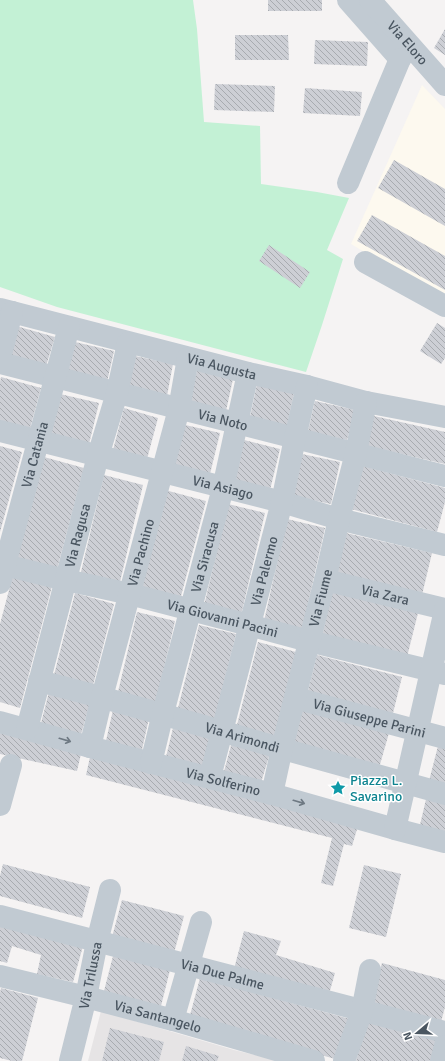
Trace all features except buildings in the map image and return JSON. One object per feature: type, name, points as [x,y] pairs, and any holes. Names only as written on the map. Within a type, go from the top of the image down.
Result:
[{"type":"street","points":[[348,0],[405,52],[348,183]]},
{"type":"street","name":"Via Eloro","points":[[370,0],[405,52],[445,85]]},
{"type":"street","points":[[365,262],[445,306]]},
{"type":"street","points":[[0,358],[6,311]]},
{"type":"street","name":"Via Augusta","points":[[6,311],[366,402],[445,417]]},
{"type":"street","name":"Via Catania","points":[[2,571],[69,327]]},
{"type":"street","name":"Via Ragusa","points":[[27,730],[98,456],[117,393],[128,343]]},
{"type":"street","name":"Via Pachino","points":[[90,747],[179,408],[188,358]]},
{"type":"street","name":"Via Noto","points":[[0,363],[445,476]]},
{"type":"street","name":"Via Siracusa","points":[[151,763],[162,713],[223,488],[248,373]]},
{"type":"street","name":"Via Palermo","points":[[210,778],[282,502],[307,386]]},
{"type":"street","name":"Via Fiume","points":[[272,794],[282,748],[356,454],[366,402]]},
{"type":"street","name":"Via Asiago","points":[[0,431],[282,502],[339,519],[445,545]]},
{"type":"street","name":"Via Giovanni Pacini","points":[[2,571],[66,580],[130,594],[438,673]]},
{"type":"street","name":"Via Zara","points":[[325,580],[445,610]]},
{"type":"street","points":[[395,829],[417,730],[438,673],[445,610]]},
{"type":"street","name":"Via Arimondi","points":[[39,681],[162,713],[445,794]]},
{"type":"street","name":"Via Giuseppe Parini","points":[[295,698],[445,738]]},
{"type":"street","name":"Via Solferino","points":[[0,722],[272,794],[445,842]]},
{"type":"street","points":[[0,806],[10,766]]},
{"type":"street","name":"Via Trilussa","points":[[70,1061],[110,890]]},
{"type":"street","name":"Via Due Palme","points":[[0,916],[445,1032]]},
{"type":"street","points":[[173,1020],[201,922]]},
{"type":"street","points":[[344,1061],[362,1011],[370,970]]},
{"type":"street","name":"Via Santangelo","points":[[0,976],[173,1020],[314,1061]]},
{"type":"street","points":[[441,1061],[445,1046]]},
{"type":"shaded area","points":[[422,85],[445,109],[445,300],[351,244]]},
{"type":"shaded area","points":[[101,1011],[234,1050],[280,1061],[88,1061]]},
{"type":"green space","points":[[0,0],[193,0],[197,29],[204,122],[260,126],[261,184],[349,198],[327,250],[343,259],[306,372],[57,307],[0,287]]},
{"type":"place","name":"Piazza L. Savarino","points":[[338,788]]}]
